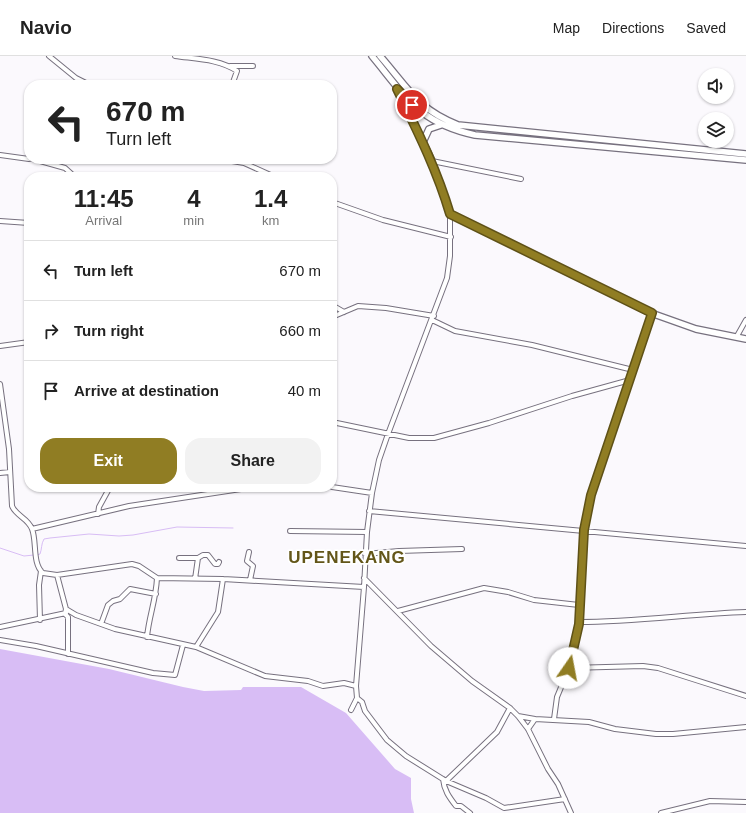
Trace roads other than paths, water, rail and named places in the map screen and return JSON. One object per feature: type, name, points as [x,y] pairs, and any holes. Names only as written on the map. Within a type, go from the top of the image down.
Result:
[{"type":"main road","points":[[372,56],[397,89],[412,105],[427,117],[441,125],[476,135],[746,160]]},
{"type":"main road","points":[[380,56],[418,102],[442,119],[458,125],[746,154]]},
{"type":"main road","points":[[397,89],[432,161],[442,186],[450,214],[652,313],[696,329],[746,339]]},
{"type":"main road","points":[[423,142],[429,129],[441,125]]},
{"type":"main road","points":[[512,131],[516,138]]},
{"type":"street","points":[[50,56],[80,80]]},
{"type":"street","points":[[175,56],[213,61],[229,66],[237,71],[234,80]]},
{"type":"street","points":[[229,66],[252,66]]},
{"type":"street","points":[[0,155],[24,157]]},
{"type":"street","points":[[432,161],[521,179]]},
{"type":"street","points":[[51,164],[65,168],[69,172]]},
{"type":"street","points":[[246,164],[264,172]]},
{"type":"street","points":[[337,204],[383,220],[451,237]]},
{"type":"street","points":[[351,710],[357,698],[356,686],[367,532],[372,493],[379,460],[433,318],[446,278],[451,237],[450,214]]},
{"type":"street","points":[[0,221],[24,223]]},
{"type":"street","points":[[337,316],[358,306],[386,308],[433,318],[455,330],[532,345],[633,370]]},
{"type":"street","points":[[337,308],[344,312]]},
{"type":"street","points":[[554,719],[557,697],[569,668],[579,622],[584,530],[591,495],[652,313]]},
{"type":"street","points":[[737,336],[746,320]]},
{"type":"street","points":[[0,346],[24,343]]},
{"type":"street","points":[[337,423],[409,438],[434,438],[489,423],[572,396],[630,380]]},
{"type":"street","points":[[0,384],[14,510],[26,520],[32,529],[36,555],[41,571],[39,586],[40,620]]},
{"type":"street","points":[[0,473],[10,472]]},
{"type":"street","points":[[337,488],[372,493]]},
{"type":"street","points":[[98,514],[98,507],[107,492]]},
{"type":"street","points":[[32,529],[154,502],[221,492]]},
{"type":"street","points":[[369,511],[746,546]]},
{"type":"street","points":[[290,531],[367,532]]},
{"type":"street","points":[[366,554],[399,550],[462,549]]},
{"type":"street","points":[[249,552],[247,561],[252,566],[250,580]]},
{"type":"street","points":[[179,558],[198,558],[203,555],[208,555],[215,564],[218,564],[219,562]]},
{"type":"street","points":[[195,578],[198,558]]},
{"type":"street","points":[[41,571],[46,575],[57,575],[132,564],[139,566],[157,578],[250,580],[364,587]]},
{"type":"street","points":[[57,575],[68,617],[68,654]]},
{"type":"street","points":[[147,637],[149,617],[156,594],[157,578]]},
{"type":"street","points":[[364,578],[431,646],[472,681],[510,708],[518,716],[528,729],[571,813]]},
{"type":"street","points":[[196,647],[218,612],[223,579]]},
{"type":"street","points":[[398,611],[484,588],[508,592],[534,600],[579,605]]},
{"type":"street","points":[[101,624],[108,605],[113,601],[120,600],[130,589],[156,594]]},
{"type":"street","points":[[0,627],[40,620],[67,612],[101,624],[147,637],[196,647],[265,676],[308,681],[323,686],[344,683],[356,686]]},
{"type":"street","points":[[579,622],[633,621],[712,613],[746,612]]},
{"type":"street","points":[[0,640],[152,673],[175,675],[183,645]]},
{"type":"street","points":[[569,668],[643,666],[658,668],[746,696]]},
{"type":"street","points":[[357,698],[362,702],[365,711],[387,740],[406,756],[444,780],[486,798],[504,808],[565,799]]},
{"type":"street","points":[[470,813],[461,806],[456,806],[449,798],[444,787],[444,780],[497,732],[510,708]]},
{"type":"street","points":[[518,716],[589,722],[615,729],[656,734],[673,734],[746,726]]},
{"type":"street","points":[[528,729],[535,718]]},
{"type":"street","points":[[665,813],[710,801],[746,802]]},
{"type":"waterway","points":[[37,555],[40,554],[44,539],[50,538],[89,534],[119,536],[133,535],[177,527],[233,528]]},
{"type":"waterway","points":[[0,548],[24,556],[34,555]]},
{"type":"district","name":"UPENEKANG","points":[[347,557]]}]
